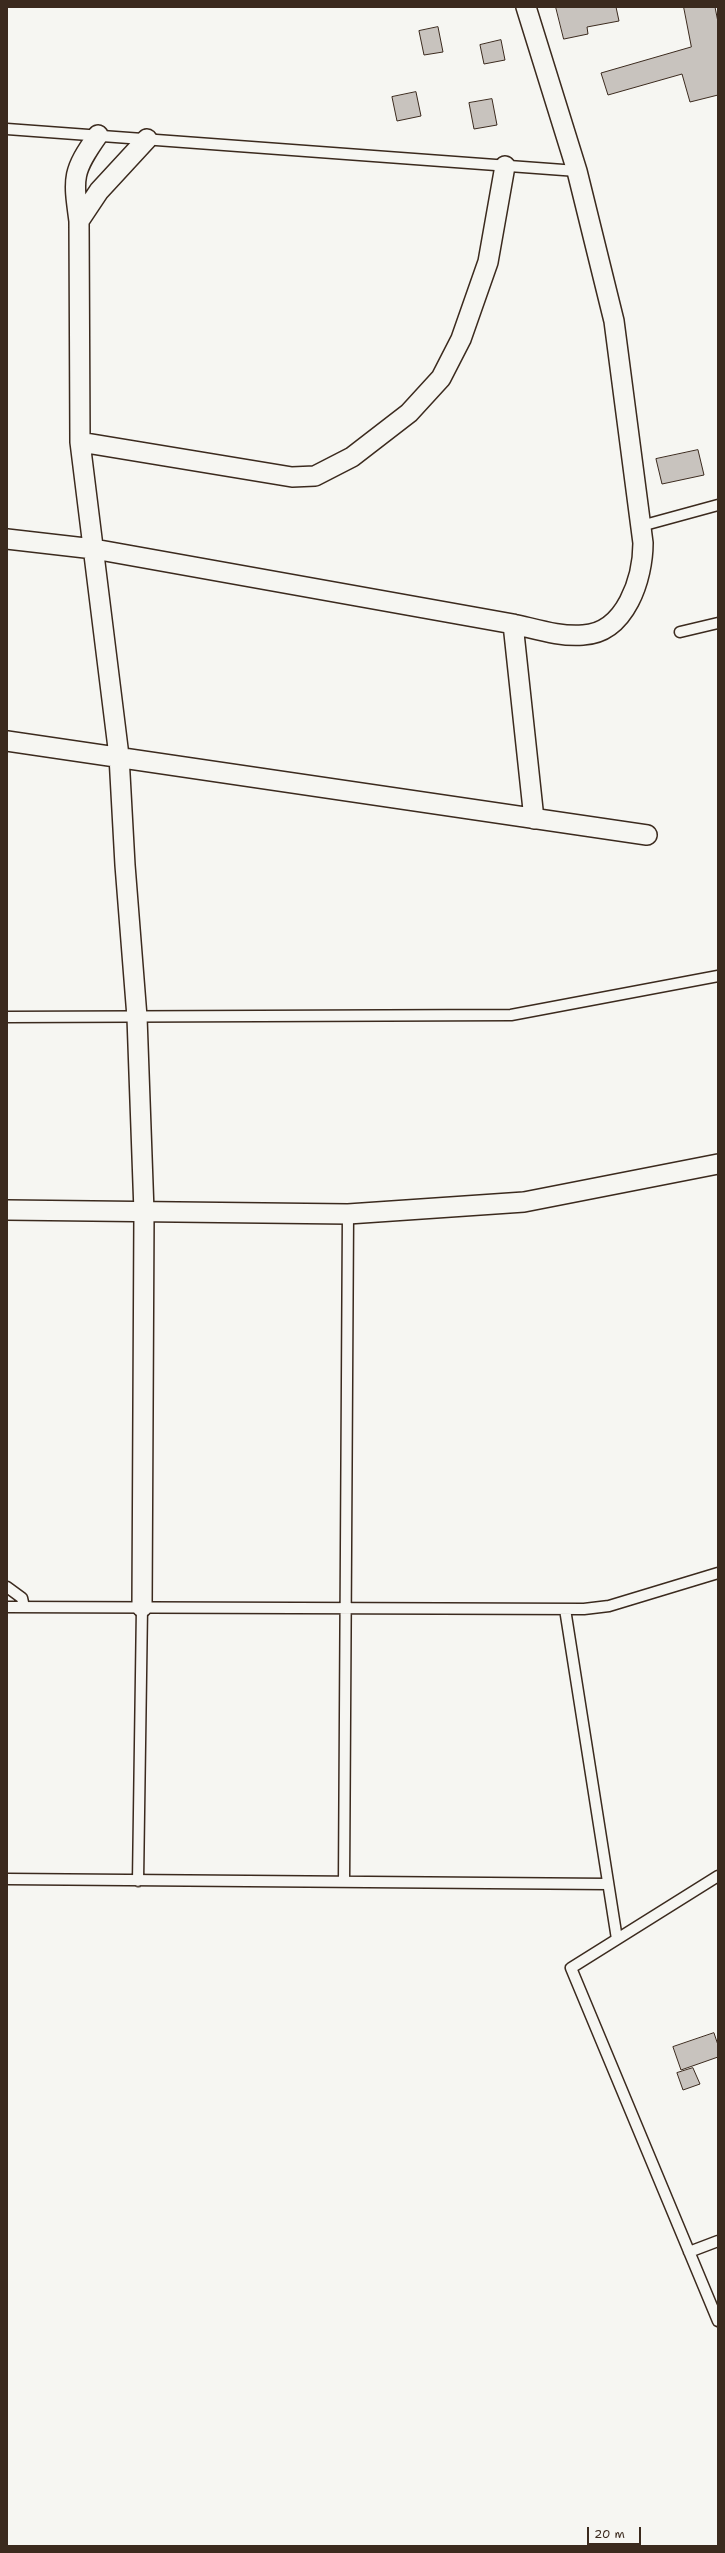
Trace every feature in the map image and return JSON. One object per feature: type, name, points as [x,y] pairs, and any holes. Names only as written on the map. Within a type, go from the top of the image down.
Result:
[{"type":"street","points":[[7,539],[94,550],[514,624],[566,635],[586,636],[605,628],[617,619],[627,608],[643,557],[641,526],[614,321],[577,171],[526,7]]},
{"type":"street","points":[[98,135],[80,161],[74,186],[79,221],[80,442],[119,756],[125,865],[137,1017],[144,1212],[142,1607]]},
{"type":"street","points":[[79,221],[103,186],[147,139]]},
{"type":"street","points":[[80,442],[292,477],[315,476],[352,457],[409,413],[441,378],[461,339],[488,262],[505,166]]},
{"type":"street","points":[[514,624],[534,819]]},
{"type":"street","points":[[7,741],[119,756],[647,835]]},
{"type":"street","points":[[7,1210],[348,1214],[524,1202],[718,1164]]},
{"type":"lane","points":[[7,129],[577,171]]},
{"type":"lane","points":[[641,526],[718,505]]},
{"type":"lane","points":[[680,632],[718,623]]},
{"type":"lane","points":[[7,1017],[511,1016],[718,976]]},
{"type":"lane","points":[[344,1882],[348,1214]]},
{"type":"lane","points":[[7,1607],[584,1609],[609,1606],[718,1574]]},
{"type":"lane","points":[[7,1587],[22,1598],[24,1607]]},
{"type":"lane","points":[[138,1881],[142,1607]]},
{"type":"lane","points":[[565,1609],[617,1939]]},
{"type":"lane","points":[[718,1876],[571,1968],[718,2321]]},
{"type":"lane","points":[[7,1880],[608,1884]]},
{"type":"lane","points":[[689,2252],[718,2241]]},
{"type":"building","points":[[556,7],[616,7],[619,21],[587,27],[588,34],[564,39]]},
{"type":"building","points":[[684,7],[715,7],[718,22],[718,95],[690,102],[682,74],[608,95],[601,73],[691,47]]},
{"type":"building","points":[[438,27],[443,52],[424,55],[419,31]]},
{"type":"building","points":[[501,40],[505,60],[484,64],[480,45]]},
{"type":"building","points":[[416,92],[421,116],[397,121],[392,97]]},
{"type":"building","points":[[492,99],[497,125],[474,129],[469,103]]},
{"type":"building","points":[[698,450],[704,475],[662,484],[656,459]]},
{"type":"building","points":[[714,2033],[718,2045],[718,2057],[681,2070],[673,2047]]},
{"type":"building","points":[[693,2068],[700,2084],[683,2090],[677,2073]]}]
